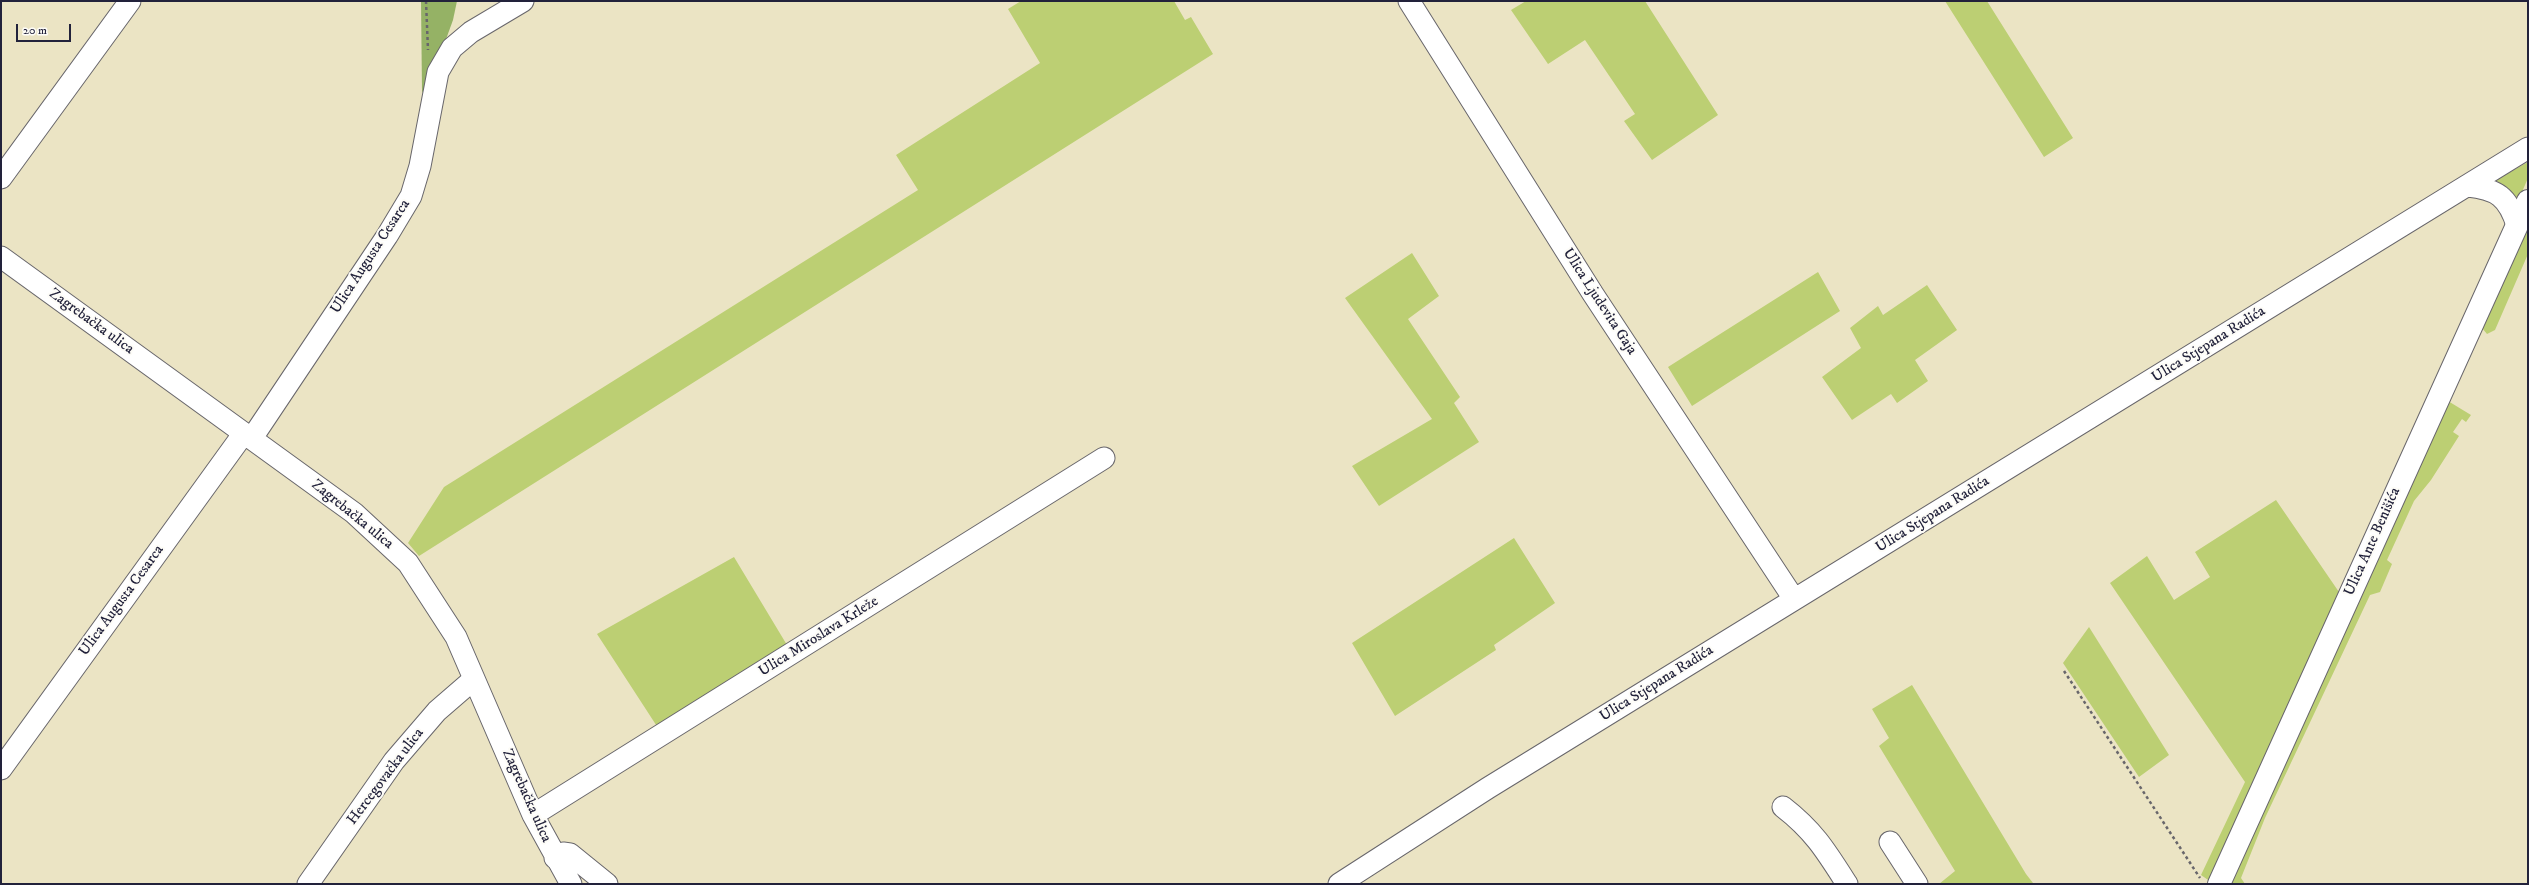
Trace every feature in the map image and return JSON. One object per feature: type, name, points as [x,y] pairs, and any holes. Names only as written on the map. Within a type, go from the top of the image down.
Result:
[{"type":"main road","name":"Ulica Ante Benišića","points":[[2210,882],[2528,201]]},
{"type":"street","points":[[1,178],[130,1]]},
{"type":"street","name":"Ulica Augusta Cesarca","points":[[1,769],[248,436],[387,236],[411,196],[420,166],[436,79],[452,48],[471,32],[523,1]]},
{"type":"street","name":"Ulica Ljudevita Gaja","points":[[1409,1],[1593,294],[1794,599]]},
{"type":"street","name":"Ulica Stjepana Radića","points":[[1339,884],[1488,788],[2528,148]]},
{"type":"street","points":[[2468,186],[2485,188],[2502,198],[2512,209],[2517,225]]},
{"type":"street","name":"Zagrebačka ulica","points":[[1,257],[354,513],[408,563],[456,637],[533,815],[555,858],[571,884]]},
{"type":"street","name":"Ulica Miroslava Krleže","points":[[533,815],[1104,458]]},
{"type":"street","name":"Hercegovačka ulica","points":[[308,884],[394,761],[437,711],[474,679]]},
{"type":"street","points":[[1782,807],[1803,822],[1818,838],[1847,884]]},
{"type":"street","points":[[1890,842],[1916,884]]},
{"type":"street","points":[[555,858],[563,853],[570,854],[607,884]]},
{"type":"path","points":[[426,1],[428,56],[436,79]]},
{"type":"path","points":[[2064,671],[2210,882]]},
{"type":"green space","points":[[421,1],[457,1],[453,20],[425,97],[422,91]]},
{"type":"green space","points":[[1021,1],[1174,1],[1185,20],[1191,17],[1213,54],[419,556],[408,543],[444,487],[918,190],[896,155],[1040,63],[1008,9]]},
{"type":"green space","points":[[1526,1],[1645,1],[1718,115],[1652,160],[1624,121],[1635,114],[1585,40],[1548,64],[1511,10]]},
{"type":"green space","points":[[1945,1],[1987,1],[2073,138],[2044,157]]},
{"type":"green space","points":[[2528,162],[2528,178],[2519,199],[2496,180]]},
{"type":"green space","points":[[2528,223],[2528,254],[2495,330],[2487,334],[2482,328]]},
{"type":"green space","points":[[1412,253],[1439,296],[1408,319],[1460,397],[1454,403],[1479,442],[1379,506],[1352,466],[1432,419],[1345,298]]},
{"type":"green space","points":[[1818,272],[1840,311],[1692,406],[1668,367]]},
{"type":"green space","points":[[1927,285],[1957,330],[1915,360],[1928,381],[1897,403],[1891,394],[1852,420],[1822,377],[1861,348],[1850,328],[1878,306],[1883,315]]},
{"type":"green space","points":[[2448,401],[2471,415],[2466,422],[2462,419],[2453,432],[2459,436],[2431,480],[2414,501],[2387,560],[2392,564],[2380,592],[2370,595],[2265,818],[2241,878],[2245,884],[2230,884]]},
{"type":"green space","points":[[2276,500],[2341,595],[2211,882],[2201,875],[2245,782],[2110,583],[2147,556],[2174,600],[2210,577],[2195,552]]},
{"type":"green space","points":[[1514,538],[1555,603],[1494,645],[1496,650],[1395,716],[1352,643]]},
{"type":"green space","points":[[734,557],[790,650],[660,731],[597,634]]},
{"type":"green space","points":[[2089,627],[2169,755],[2139,777],[2063,663]]},
{"type":"green space","points":[[1912,685],[2026,874],[2033,883],[1939,884],[1955,871],[1879,746],[1889,738],[1872,709]]}]
